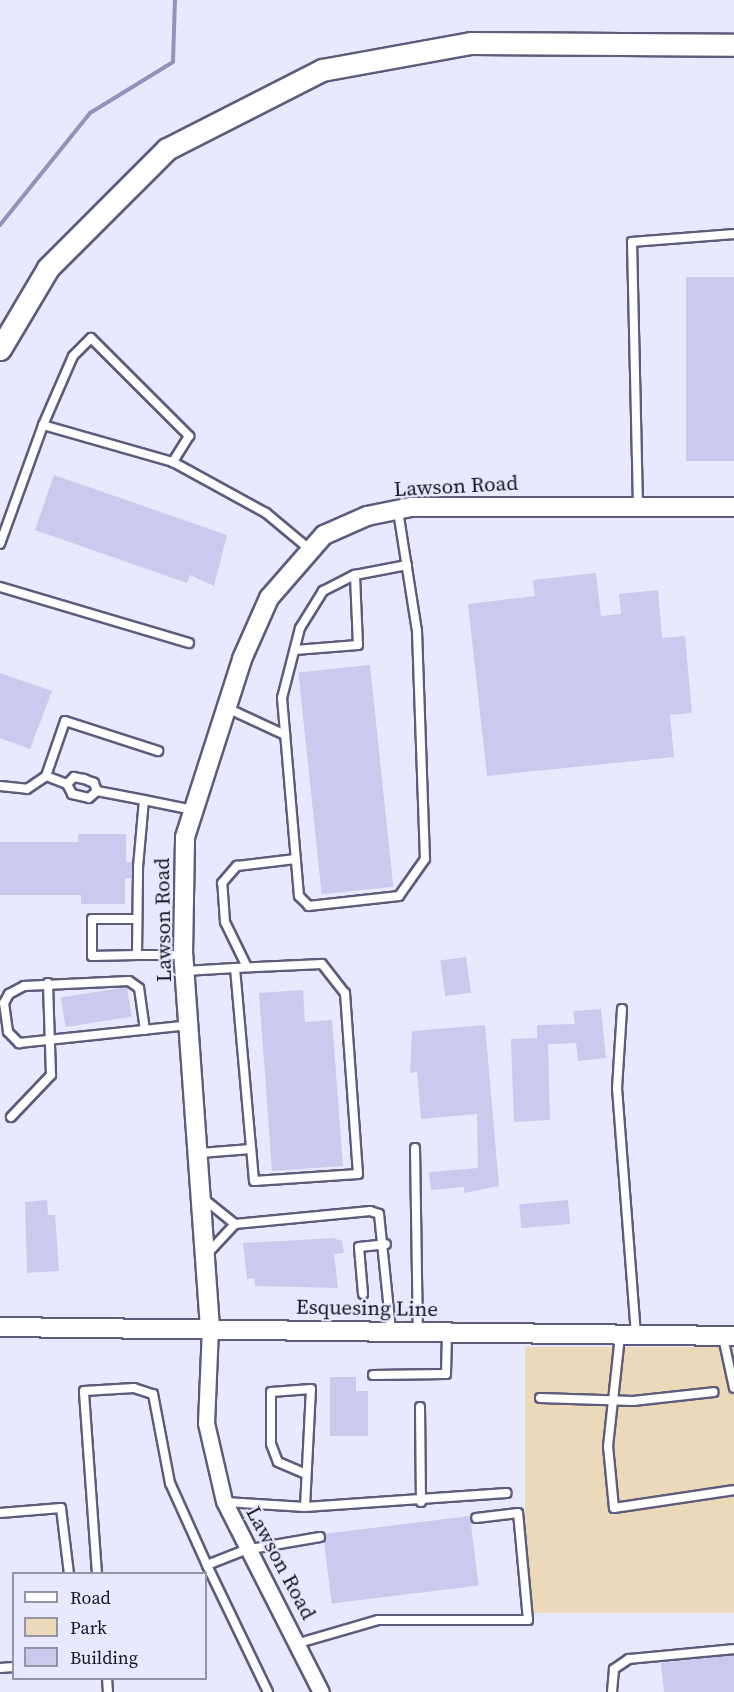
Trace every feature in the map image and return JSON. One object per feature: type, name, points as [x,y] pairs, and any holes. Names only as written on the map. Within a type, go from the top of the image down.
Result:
[{"type":"main road","points":[[0,349],[48,268],[167,149],[322,70],[471,43],[734,45]]},
{"type":"street","name":"Lawson Road","points":[[321,1692],[299,1643],[245,1550],[224,1501],[206,1423],[210,1328],[204,1199],[184,963],[182,890],[193,810],[226,707],[269,598],[308,548],[367,516],[398,510],[639,506],[734,507]]},
{"type":"street","name":"Esquesing Line","points":[[0,1327],[729,1336]]},
{"type":"lane","points":[[639,506],[632,242],[734,234]]},
{"type":"lane","points":[[0,544],[43,425],[73,356],[91,338],[189,436],[173,462]]},
{"type":"lane","points":[[43,425],[173,462],[267,513],[308,548]]},
{"type":"lane","points":[[398,510],[407,565],[417,632],[425,859],[399,896],[309,906],[299,897],[282,698],[300,628],[323,591],[355,575],[407,565]]},
{"type":"lane","points":[[295,650],[358,645],[355,575]]},
{"type":"lane","points":[[0,587],[189,643]]},
{"type":"lane","points":[[226,707],[285,735]]},
{"type":"lane","points":[[0,786],[27,789],[46,776],[65,721],[158,752]]},
{"type":"lane","points":[[46,776],[67,784],[72,794],[89,798],[97,791]]},
{"type":"lane","points":[[67,784],[74,777],[84,779],[94,783],[97,791]]},
{"type":"lane","points":[[97,791],[193,810]]},
{"type":"lane","points":[[136,955],[144,800]]},
{"type":"lane","points":[[247,967],[225,922],[222,883],[237,866],[296,859]]},
{"type":"lane","points":[[137,919],[92,919],[92,956],[136,955],[235,968],[322,964],[345,993],[358,1174],[254,1181],[235,968]]},
{"type":"lane","points":[[145,1030],[134,981],[48,983],[14,989],[4,1003],[14,1042],[52,1040],[145,1030],[190,1025]]},
{"type":"lane","points":[[11,1118],[45,1086],[52,1040],[48,983]]},
{"type":"lane","points":[[622,1009],[616,1088],[628,1334],[613,1400],[608,1446],[614,1508],[734,1490]]},
{"type":"lane","points":[[415,1148],[418,1331]]},
{"type":"lane","points":[[200,1153],[251,1149]]},
{"type":"lane","points":[[204,1199],[235,1224]]},
{"type":"lane","points":[[206,1255],[235,1224],[370,1211],[383,1221],[391,1331]]},
{"type":"lane","points":[[363,1294],[359,1247],[386,1244]]},
{"type":"lane","points":[[373,1375],[446,1374],[447,1332]]},
{"type":"lane","points":[[729,1336],[734,1388]]},
{"type":"lane","points":[[97,1572],[84,1391],[134,1388],[153,1394],[170,1484],[268,1692]]},
{"type":"lane","points":[[305,1507],[311,1389],[271,1392],[272,1444],[278,1462],[306,1474]]},
{"type":"lane","points":[[540,1398],[613,1400],[714,1392]]},
{"type":"lane","points":[[420,1407],[421,1502]]},
{"type":"lane","points":[[224,1501],[305,1507],[421,1502],[507,1493]]},
{"type":"lane","points":[[0,1513],[61,1508],[69,1572]]},
{"type":"lane","points":[[299,1643],[338,1627],[378,1620],[528,1620],[518,1513],[476,1518]]},
{"type":"lane","points":[[207,1565],[245,1550],[320,1537]]},
{"type":"lane","points":[[612,1692],[614,1669],[628,1659],[734,1649]]},
{"type":"green space","points":[[525,1347],[734,1347],[734,1613],[525,1613]]},
{"type":"building","points":[[686,277],[734,277],[734,461],[686,461]]},
{"type":"building","points":[[54,475],[227,535],[214,586],[190,575],[187,583],[35,530]]},
{"type":"building","points":[[596,573],[601,616],[621,614],[619,594],[658,590],[662,638],[685,636],[692,713],[670,715],[674,757],[487,776],[468,604],[535,596],[533,580]]},
{"type":"building","points":[[370,665],[393,887],[322,894],[298,673]]},
{"type":"building","points":[[0,673],[52,691],[30,749],[0,738]]},
{"type":"building","points":[[78,834],[126,834],[126,862],[132,862],[132,878],[125,878],[125,904],[81,904],[81,895],[0,895],[0,842],[78,842]]},
{"type":"building","points":[[466,957],[471,993],[445,996],[440,961]]},
{"type":"building","points":[[127,987],[132,1017],[66,1027],[61,997]]},
{"type":"building","points":[[303,990],[305,1022],[332,1020],[343,1166],[272,1171],[259,993]]},
{"type":"building","points":[[601,1009],[606,1058],[578,1061],[576,1043],[548,1044],[550,1120],[514,1122],[511,1039],[537,1038],[537,1025],[575,1024],[573,1011]]},
{"type":"building","points":[[485,1025],[499,1186],[464,1193],[464,1187],[431,1190],[429,1172],[478,1168],[477,1114],[421,1119],[417,1072],[410,1073],[412,1031]]},
{"type":"building","points":[[47,1200],[48,1215],[55,1215],[59,1271],[27,1273],[25,1202]]},
{"type":"building","points":[[568,1200],[570,1224],[521,1228],[519,1204]]},
{"type":"building","points":[[333,1238],[342,1241],[344,1253],[334,1254],[338,1288],[255,1286],[254,1278],[247,1279],[243,1243]]},
{"type":"building","points":[[330,1377],[356,1377],[356,1391],[368,1391],[368,1436],[330,1436]]},
{"type":"building","points":[[470,1516],[479,1585],[332,1604],[323,1534]]},
{"type":"building","points":[[734,1655],[734,1692],[664,1692],[661,1663]]},
{"type":"waterway","points":[[0,225],[90,113],[173,62],[175,0]]}]
